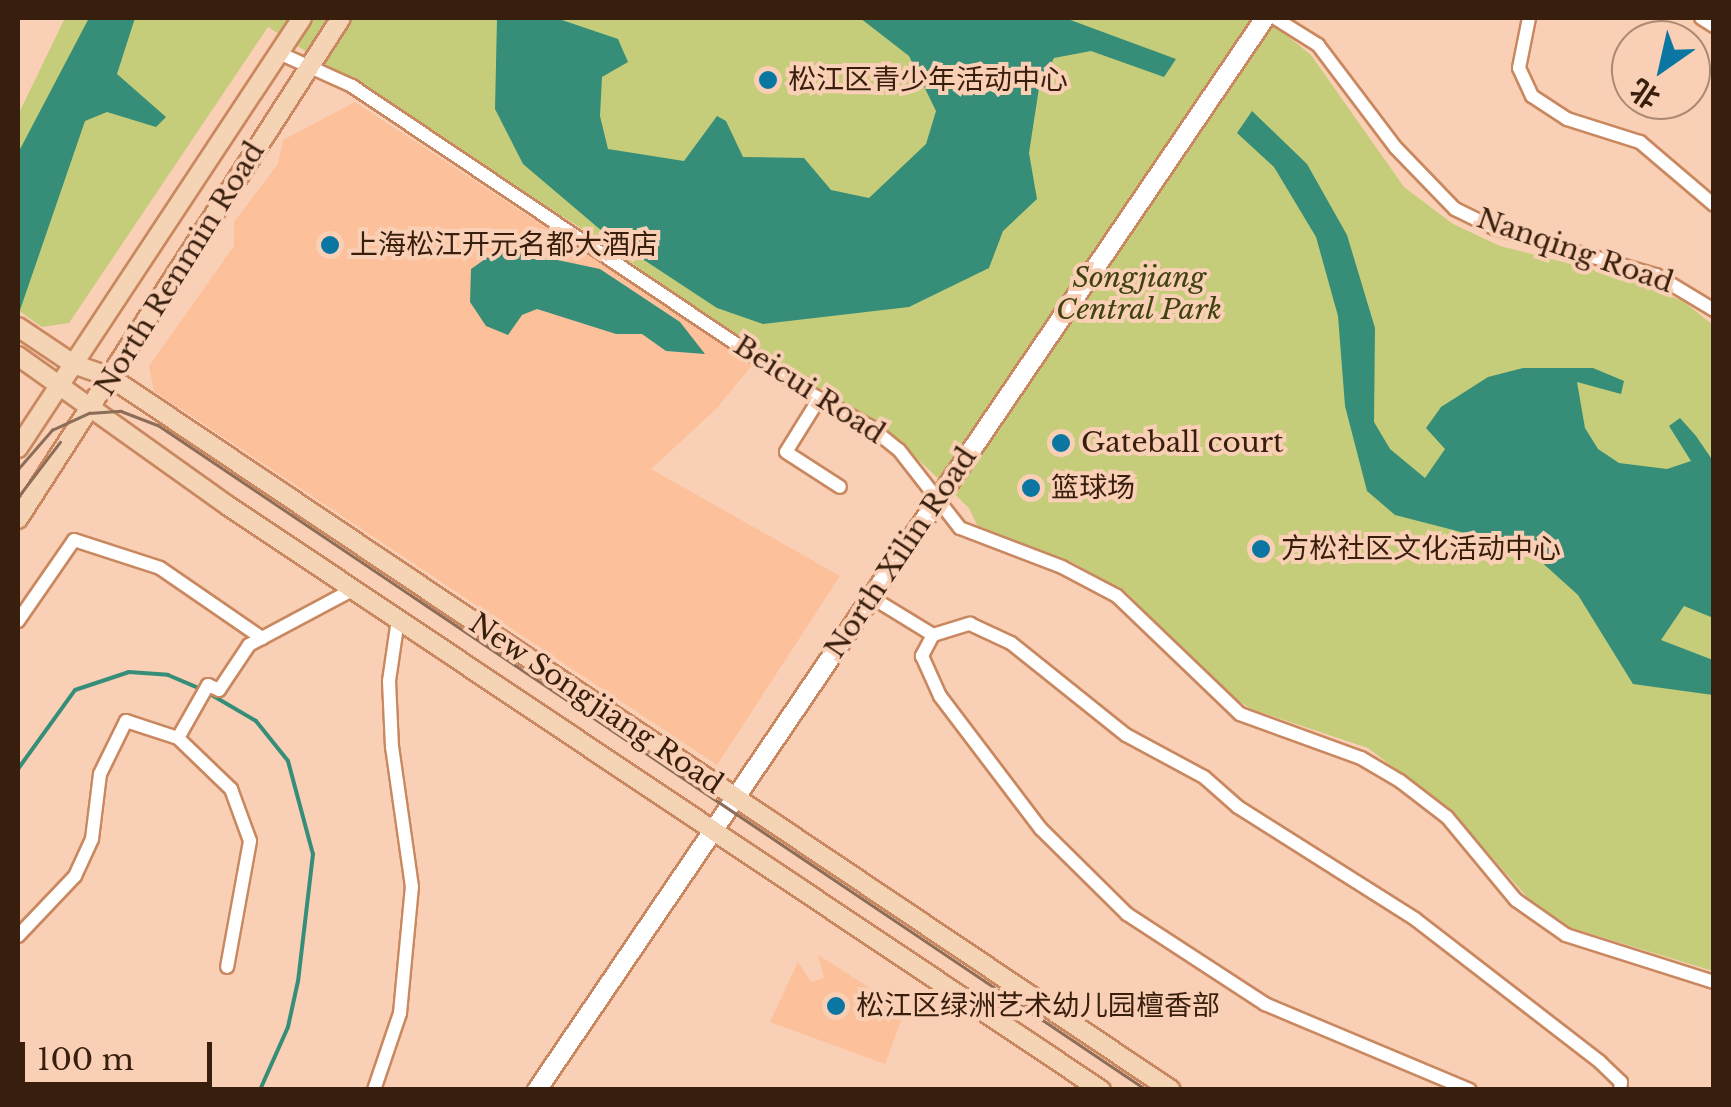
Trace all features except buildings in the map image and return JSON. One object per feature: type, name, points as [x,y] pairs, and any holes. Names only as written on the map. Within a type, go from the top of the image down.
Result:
[{"type":"main road","name":"North Renmin Road","points":[[18,448],[302,18]]},
{"type":"main road","name":"North Renmin Road","points":[[18,520],[341,18]]},
{"type":"main road","name":"New Songjiang Road","points":[[18,328],[73,364],[110,376],[1171,1090]]},
{"type":"main road","name":"New Songjiang Road","points":[[18,356],[90,410],[398,619],[1101,1090]]},
{"type":"street","name":"North Xilin Road","points":[[537,1090],[1265,18]]},
{"type":"street","name":"Nanqing Road","points":[[1275,18],[1318,45],[1405,159],[1456,208],[1494,228],[1656,275],[1714,310]]},
{"type":"street","points":[[1529,18],[1519,68],[1532,96],[1567,119],[1640,142],[1714,205]]},
{"type":"street","points":[[1701,18],[1714,26]]},
{"type":"street","name":"Beicui Road","points":[[279,53],[352,86],[899,450],[960,528],[1062,567],[1117,596],[1240,714],[1361,758],[1400,780],[1447,818],[1516,900],[1566,935],[1714,982]]},
{"type":"street","points":[[819,399],[786,452],[840,487]]},
{"type":"street","points":[[18,621],[74,540],[160,568],[262,638]]},
{"type":"street","points":[[178,738],[205,691],[219,690],[262,638],[308,620],[354,589]]},
{"type":"street","points":[[871,597],[932,635],[970,624],[1011,643],[1126,734],[1204,777],[1238,807],[1415,920],[1587,1051],[1621,1082],[1620,1090]]},
{"type":"street","points":[[374,1090],[400,1013],[412,887],[392,747],[389,681],[398,619]]},
{"type":"street","points":[[932,635],[922,656],[940,696],[1041,829],[1127,914],[1265,1004],[1470,1090]]},
{"type":"street","points":[[18,936],[75,876],[92,839],[100,774],[126,721],[178,738],[231,789],[250,841],[228,967]]},
{"type":"shaded area","points":[[355,102],[753,364],[716,409],[651,469],[840,576],[717,765],[154,391],[149,366],[234,246],[234,222],[278,164],[283,140]]},
{"type":"shaded area","name":"松江区绿洲艺术幼儿园檀香部","points":[[818,955],[905,1010],[885,1064],[770,1022],[798,962],[811,982],[824,978]]},
{"type":"green space","name":"Songjiang Central Park","points":[[65,18],[1265,18],[1311,55],[1404,187],[1453,224],[1500,246],[1614,275],[1683,301],[1713,325],[1713,971],[1568,927],[1527,897],[1453,813],[1368,748],[1251,709],[1220,688],[1127,593],[1072,562],[979,529],[969,508],[884,427],[807,385],[587,232],[268,27],[69,323],[42,327],[18,310],[18,115]]},
{"type":"water","points":[[89,18],[135,18],[117,74],[166,117],[156,127],[107,112],[85,121],[18,316],[18,153]]},
{"type":"water","points":[[497,18],[556,18],[618,39],[628,62],[602,77],[600,116],[608,149],[684,161],[717,116],[726,121],[743,157],[804,158],[831,190],[869,198],[926,144],[936,111],[909,56],[860,18],[1065,18],[1176,59],[1164,77],[1091,51],[1054,58],[1039,88],[1029,153],[1037,199],[1003,231],[989,268],[909,307],[763,324],[717,308],[609,237],[523,164],[495,109]]},
{"type":"water","points":[[1252,111],[1307,164],[1347,235],[1375,328],[1374,422],[1390,449],[1425,478],[1445,449],[1426,428],[1441,407],[1488,377],[1523,368],[1593,368],[1624,381],[1621,394],[1577,382],[1585,428],[1598,449],[1619,463],[1667,469],[1691,461],[1669,426],[1680,418],[1696,436],[1713,461],[1713,612],[1711,617],[1684,606],[1661,640],[1713,660],[1713,695],[1633,684],[1578,595],[1527,549],[1395,515],[1367,491],[1345,406],[1338,316],[1316,237],[1274,167],[1237,133]]},
{"type":"water","points":[[501,248],[600,269],[680,322],[705,354],[666,351],[642,334],[616,334],[537,309],[522,315],[508,335],[486,326],[470,302],[471,269]]},
{"type":"waterway","points":[[18,769],[75,690],[129,672],[168,675],[201,689]]},
{"type":"waterway","points":[[210,694],[256,721],[288,761],[313,854],[298,981],[288,1027],[260,1090]]},
{"type":"tram line","points":[[18,469],[52,430],[89,413],[121,411],[158,425],[1147,1090]]},
{"type":"tram line","points":[[18,497],[60,442]]},
{"type":"place","name":"松江区青少年活动中心","points":[[768,80]]},
{"type":"place","name":"上海松江开元名都大酒店","points":[[330,245]]},
{"type":"place","name":"Gateball court","points":[[1061,443]]},
{"type":"place","name":"篮球场","points":[[1031,488]]},
{"type":"place","name":"方松社区文化活动中心","points":[[1261,549]]},
{"type":"place","name":"松江区绿洲艺术幼儿园檀香部","points":[[836,1006]]}]
